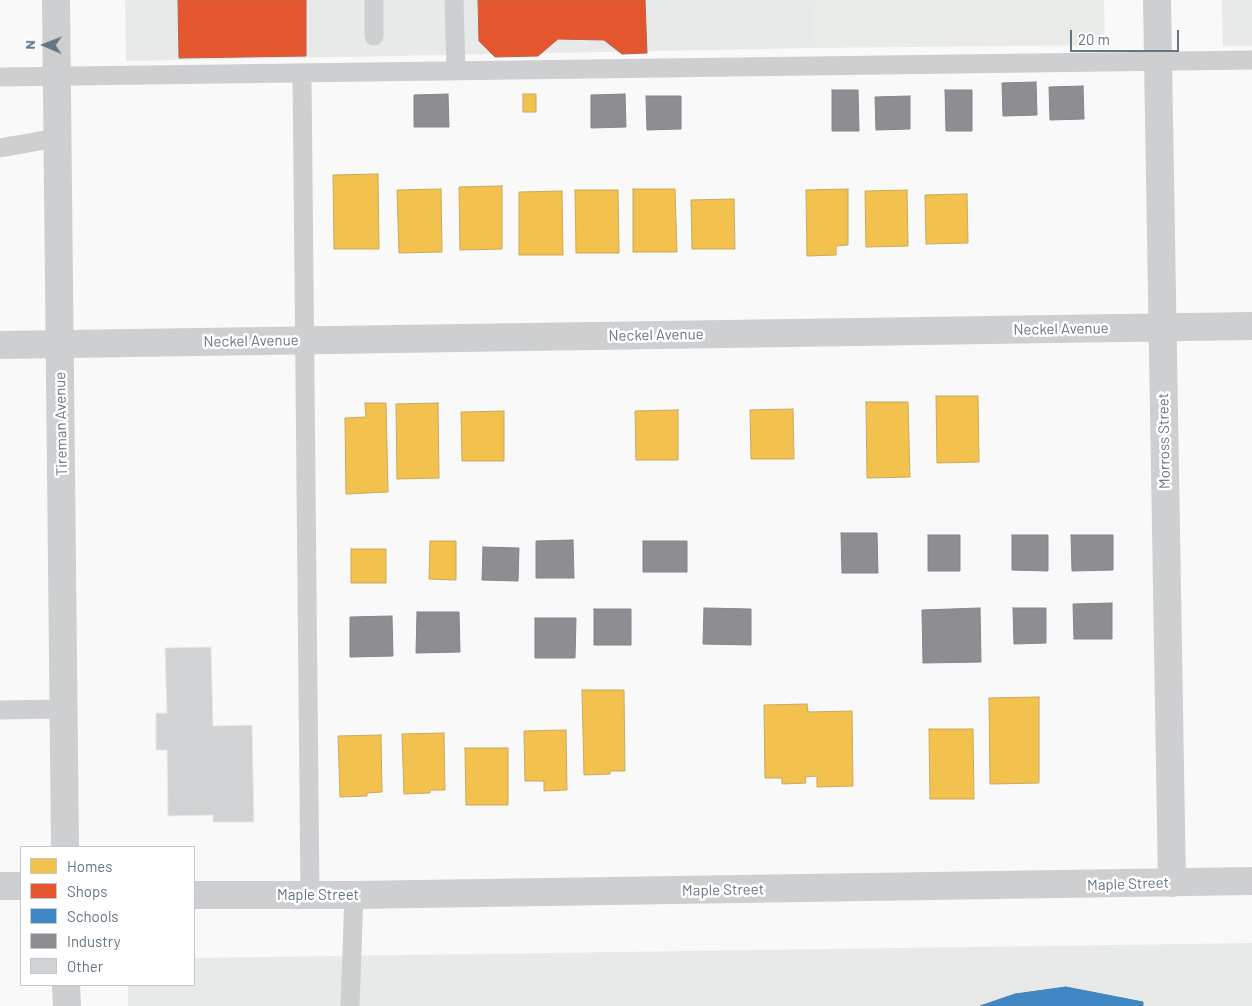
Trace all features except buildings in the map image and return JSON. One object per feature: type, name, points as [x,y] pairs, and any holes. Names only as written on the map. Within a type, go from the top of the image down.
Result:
[{"type":"street","name":"Tireman Avenue","points":[[56,0],[66,846]]},
{"type":"street","name":"Morross Street","points":[[1157,0],[1172,883]]},
{"type":"street","name":"Neckel Avenue","points":[[0,345],[1252,326]]},
{"type":"street","name":"Maple Street","points":[[195,895],[354,895],[1252,881]]},
{"type":"street","points":[[0,886],[20,886]]},
{"type":"street","points":[[66,986],[67,1006]]},
{"type":"lane","points":[[374,0],[374,36]]},
{"type":"lane","points":[[454,0],[456,71]]},
{"type":"lane","points":[[0,77],[1252,60]]},
{"type":"lane","points":[[302,74],[310,895]]},
{"type":"lane","points":[[0,148],[57,138]]},
{"type":"lane","points":[[0,710],[64,709]]},
{"type":"lane","points":[[350,1006],[354,895]]},
{"type":"shaded area","points":[[125,0],[814,0],[815,48],[126,61]]},
{"type":"shaded area","points":[[814,0],[1104,0],[1105,45],[815,48]]},
{"type":"shaded area","points":[[1222,0],[1252,0],[1252,46],[1223,46]]},
{"type":"shaded area","points":[[1252,943],[1252,1006],[128,1006],[128,986],[195,986],[195,958]]}]
